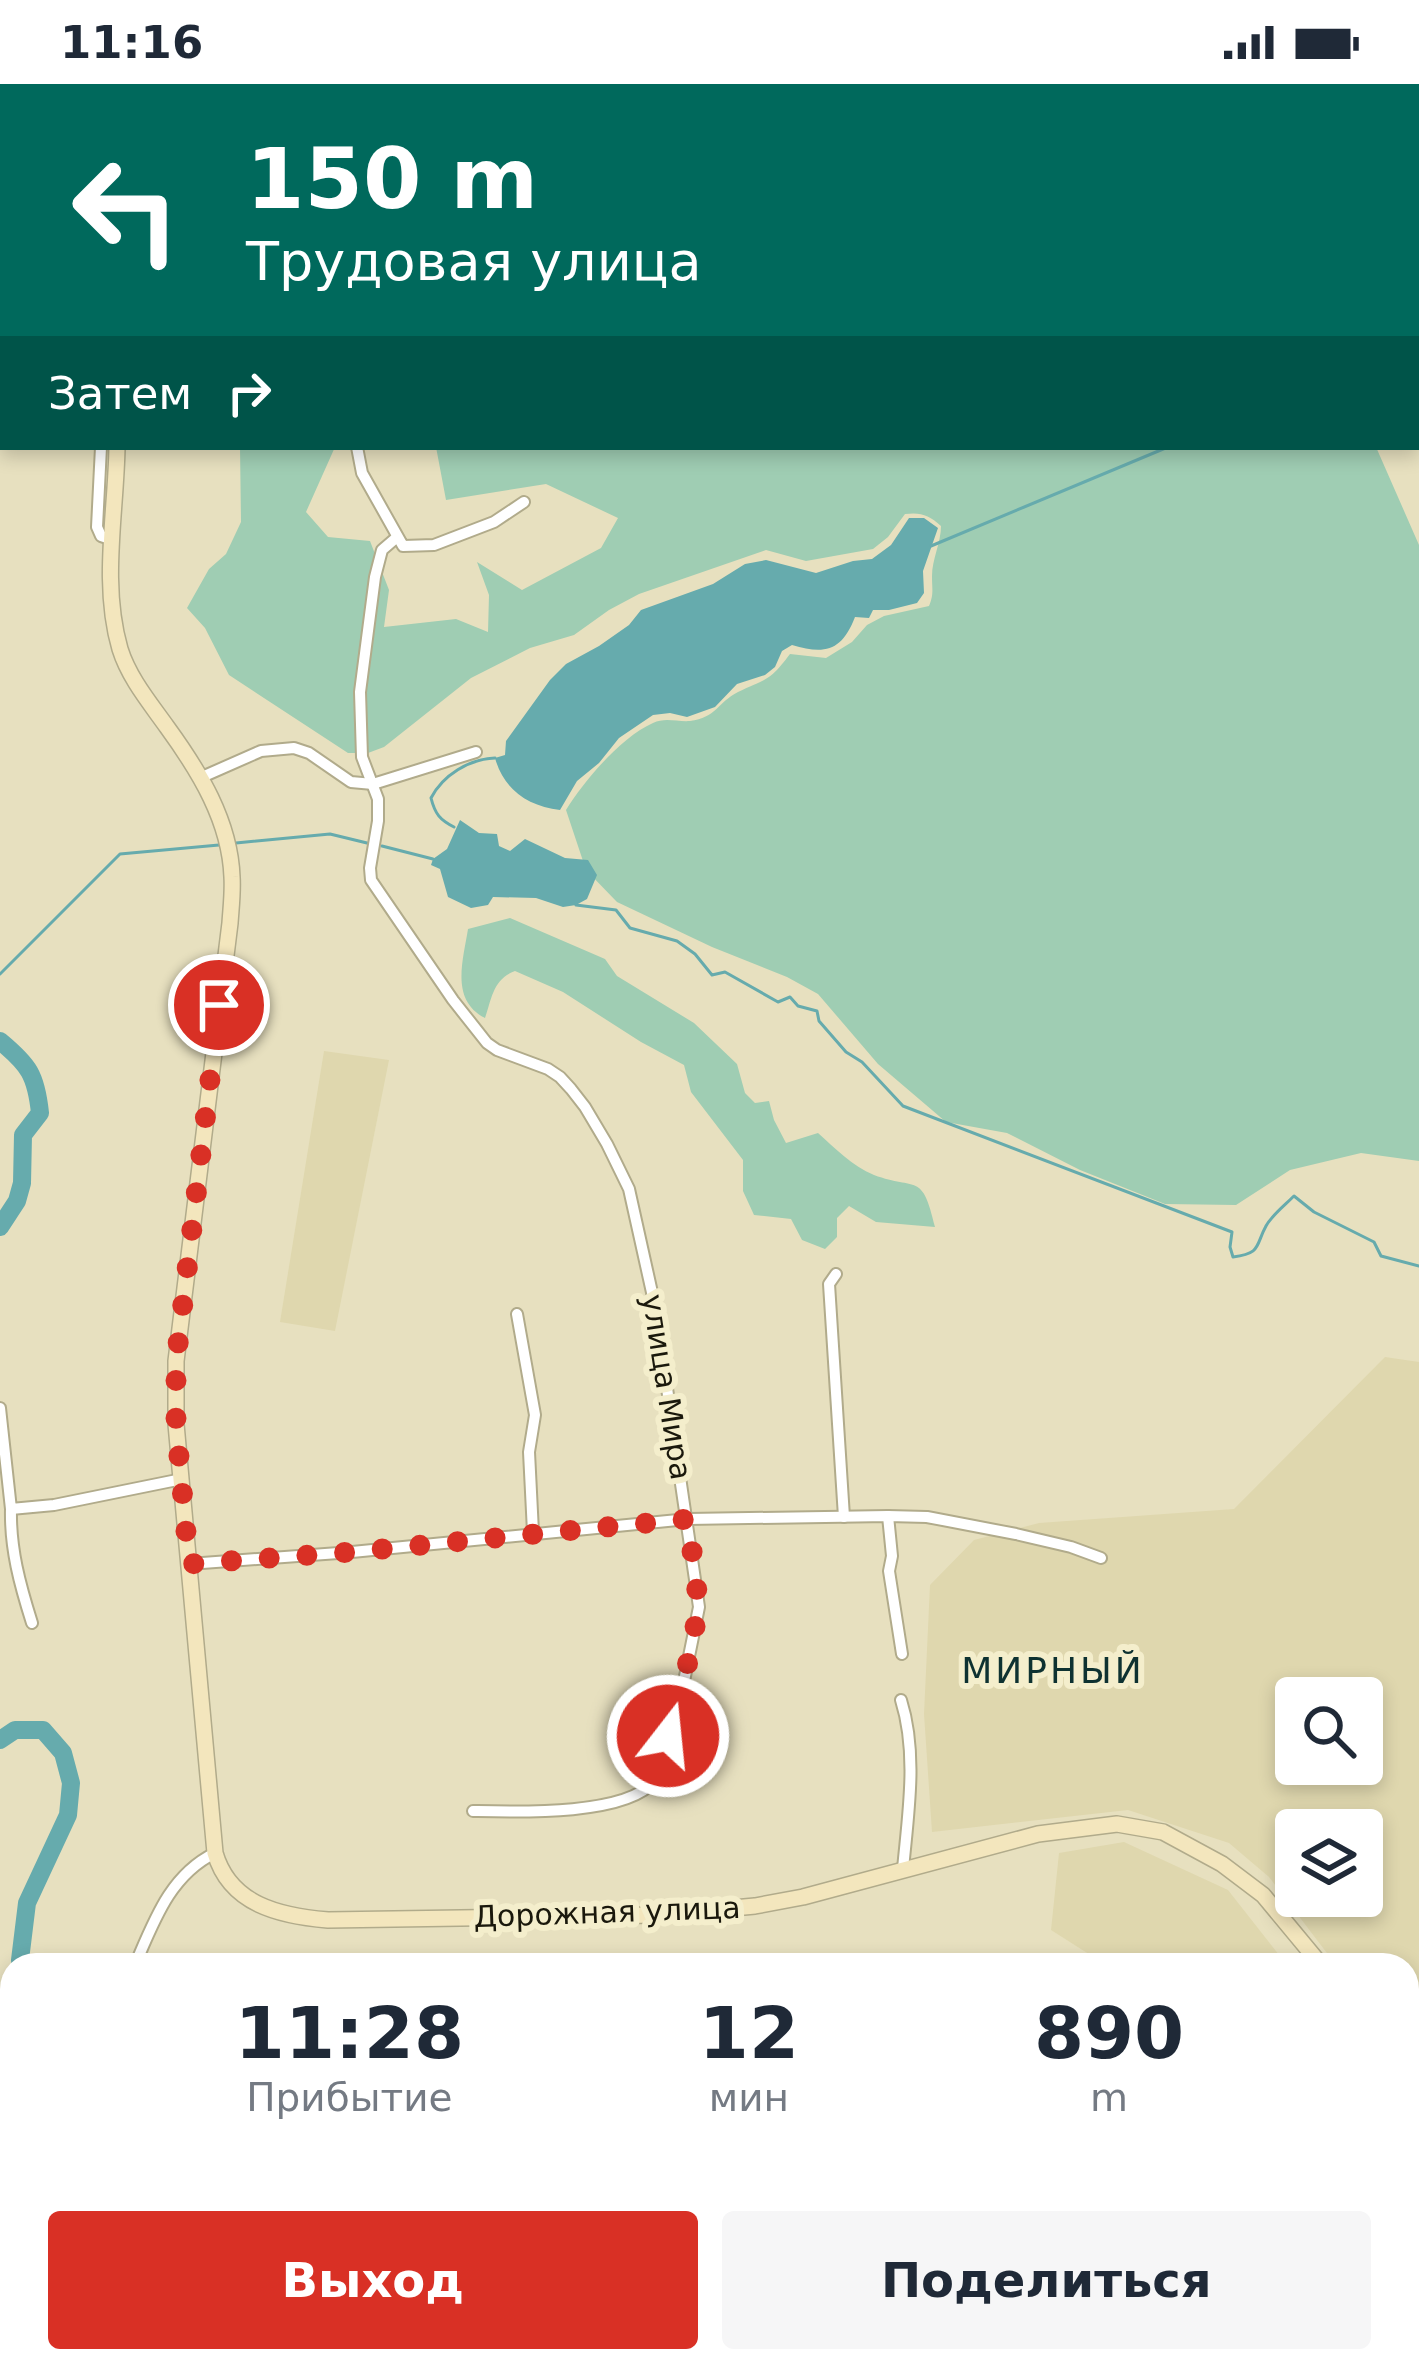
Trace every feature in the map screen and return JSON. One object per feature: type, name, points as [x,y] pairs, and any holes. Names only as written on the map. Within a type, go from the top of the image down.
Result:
[{"type":"street","points":[[101,450],[97,526],[101,536],[112,540]]},
{"type":"street","points":[[117,450],[111,610],[124,661],[202,777],[224,829],[232,876],[176,1361],[176,1424],[215,1853],[176,1881],[140,1953]]},
{"type":"street","points":[[358,450],[362,473],[403,546],[434,545],[494,522],[524,502]]},
{"type":"street","name":"улица Мира","points":[[396,538],[382,550],[374,577],[359,692],[362,757],[378,799],[371,880],[487,1043],[560,1077],[585,1107],[629,1190],[655,1306],[699,1607],[682,1691],[650,1788],[630,1800],[537,1813],[473,1811]]},
{"type":"street","points":[[202,777],[261,751],[294,748],[351,782],[373,784],[476,752]]},
{"type":"street","points":[[836,1274],[829,1283],[844,1517]]},
{"type":"street","points":[[518,1314],[535,1414],[529,1453],[533,1532]]},
{"type":"street","points":[[0,1408],[12,1550],[32,1623]]},
{"type":"street","points":[[11,1509],[55,1505],[182,1479]]},
{"type":"street","points":[[189,1564],[688,1519],[888,1516],[927,1517],[994,1530],[1101,1558]]},
{"type":"street","points":[[888,1516],[889,1571],[902,1654]]},
{"type":"street","points":[[901,1700],[909,1734],[910,1773],[903,1869]]},
{"type":"street","name":"Дорожная улица","points":[[215,1853],[231,1884],[263,1909],[295,1918],[657,1916],[803,1897],[1038,1834],[1117,1824],[1163,1832],[1222,1864],[1263,1895],[1311,1953]]},
{"type":"shaded area","points":[[324,1051],[389,1060],[335,1331],[280,1322]]},
{"type":"shaded area","points":[[1385,1357],[1419,1362],[1419,1953],[1327,1953],[1299,1917],[1383,1917],[1383,1809],[1275,1809],[1275,1885],[1229,1843],[1128,1810],[932,1832],[924,1714],[930,1585],[974,1540],[1039,1523],[1234,1509]]},
{"type":"shaded area","points":[[1124,1842],[1228,1890],[1278,1953],[1087,1953],[1051,1930],[1059,1853]]},
{"type":"green space","points":[[240,450],[334,450],[306,512],[328,537],[370,541],[389,590],[384,627],[456,619],[488,632],[489,595],[477,562],[522,590],[601,548],[618,518],[546,484],[446,500],[437,450],[1377,450],[1419,545],[1419,1161],[1361,1153],[1290,1170],[1236,1205],[1165,1204],[1080,1170],[1007,1133],[946,1122],[878,1064],[818,994],[617,902],[586,870],[566,810],[604,761],[653,723],[706,717],[731,696],[772,675],[790,654],[826,658],[884,616],[929,606],[941,526],[933,519],[905,514],[873,549],[806,561],[766,550],[639,594],[574,635],[530,648],[471,678],[384,747],[368,753],[348,753],[229,675],[205,628],[187,608],[209,569],[226,554],[241,522]]},
{"type":"green space","points":[[510,918],[605,959],[617,976],[694,1023],[737,1064],[745,1093],[755,1103],[769,1101],[786,1143],[818,1133],[866,1171],[916,1186],[926,1198],[935,1227],[876,1222],[849,1206],[837,1218],[837,1237],[825,1249],[802,1240],[791,1219],[754,1215],[743,1191],[743,1160],[691,1092],[684,1065],[563,992],[515,971],[498,984],[485,1018],[474,1010],[461,979],[468,929]]},
{"type":"water","points":[[909,518],[924,518],[938,528],[923,571],[924,593],[917,603],[873,610],[869,618],[855,617],[831,648],[792,645],[782,651],[775,667],[737,684],[715,707],[687,717],[653,715],[619,738],[577,781],[560,810],[528,800],[504,779],[495,758],[505,755],[506,741],[550,680],[566,664],[629,625],[641,610],[713,584],[745,564],[766,560],[816,573],[872,559],[891,545]]},
{"type":"water","points":[[460,820],[479,833],[497,834],[499,846],[510,851],[525,839],[565,858],[588,860],[597,875],[587,899],[563,907],[536,898],[493,897],[488,905],[471,908],[448,897],[440,869],[431,865],[447,849]]},
{"type":"waterway","points":[[931,546],[1161,450]]},
{"type":"waterway","points":[[454,827],[439,816],[431,798],[458,770],[495,758]]},
{"type":"waterway","points":[[236,843],[330,834],[367,843]]},
{"type":"waterway","points":[[0,974],[120,854],[219,845]]},
{"type":"waterway","points":[[382,846],[433,859]]},
{"type":"waterway","points":[[576,905],[616,910],[630,928],[677,941],[712,975],[725,972],[778,1002],[790,997],[798,1006],[817,1011],[819,1021],[846,1052],[862,1062],[903,1106],[1232,1232],[1233,1257],[1253,1251],[1269,1222],[1294,1196],[1314,1212],[1374,1242],[1381,1256],[1419,1266]]},
{"type":"waterway","points":[[0,1041],[29,1072],[40,1113],[23,1135],[22,1183],[0,1227]]},
{"type":"waterway","points":[[0,1740],[15,1730],[43,1730],[63,1753],[71,1783],[68,1815],[27,1903],[21,1953]]},
{"type":"district","name":"МИРНЫЙ","points":[[1053,1670]]},
{"type":"route","points":[[219,1005],[176,1361],[176,1424],[189,1564],[688,1519],[699,1607],[668,1736]]}]
